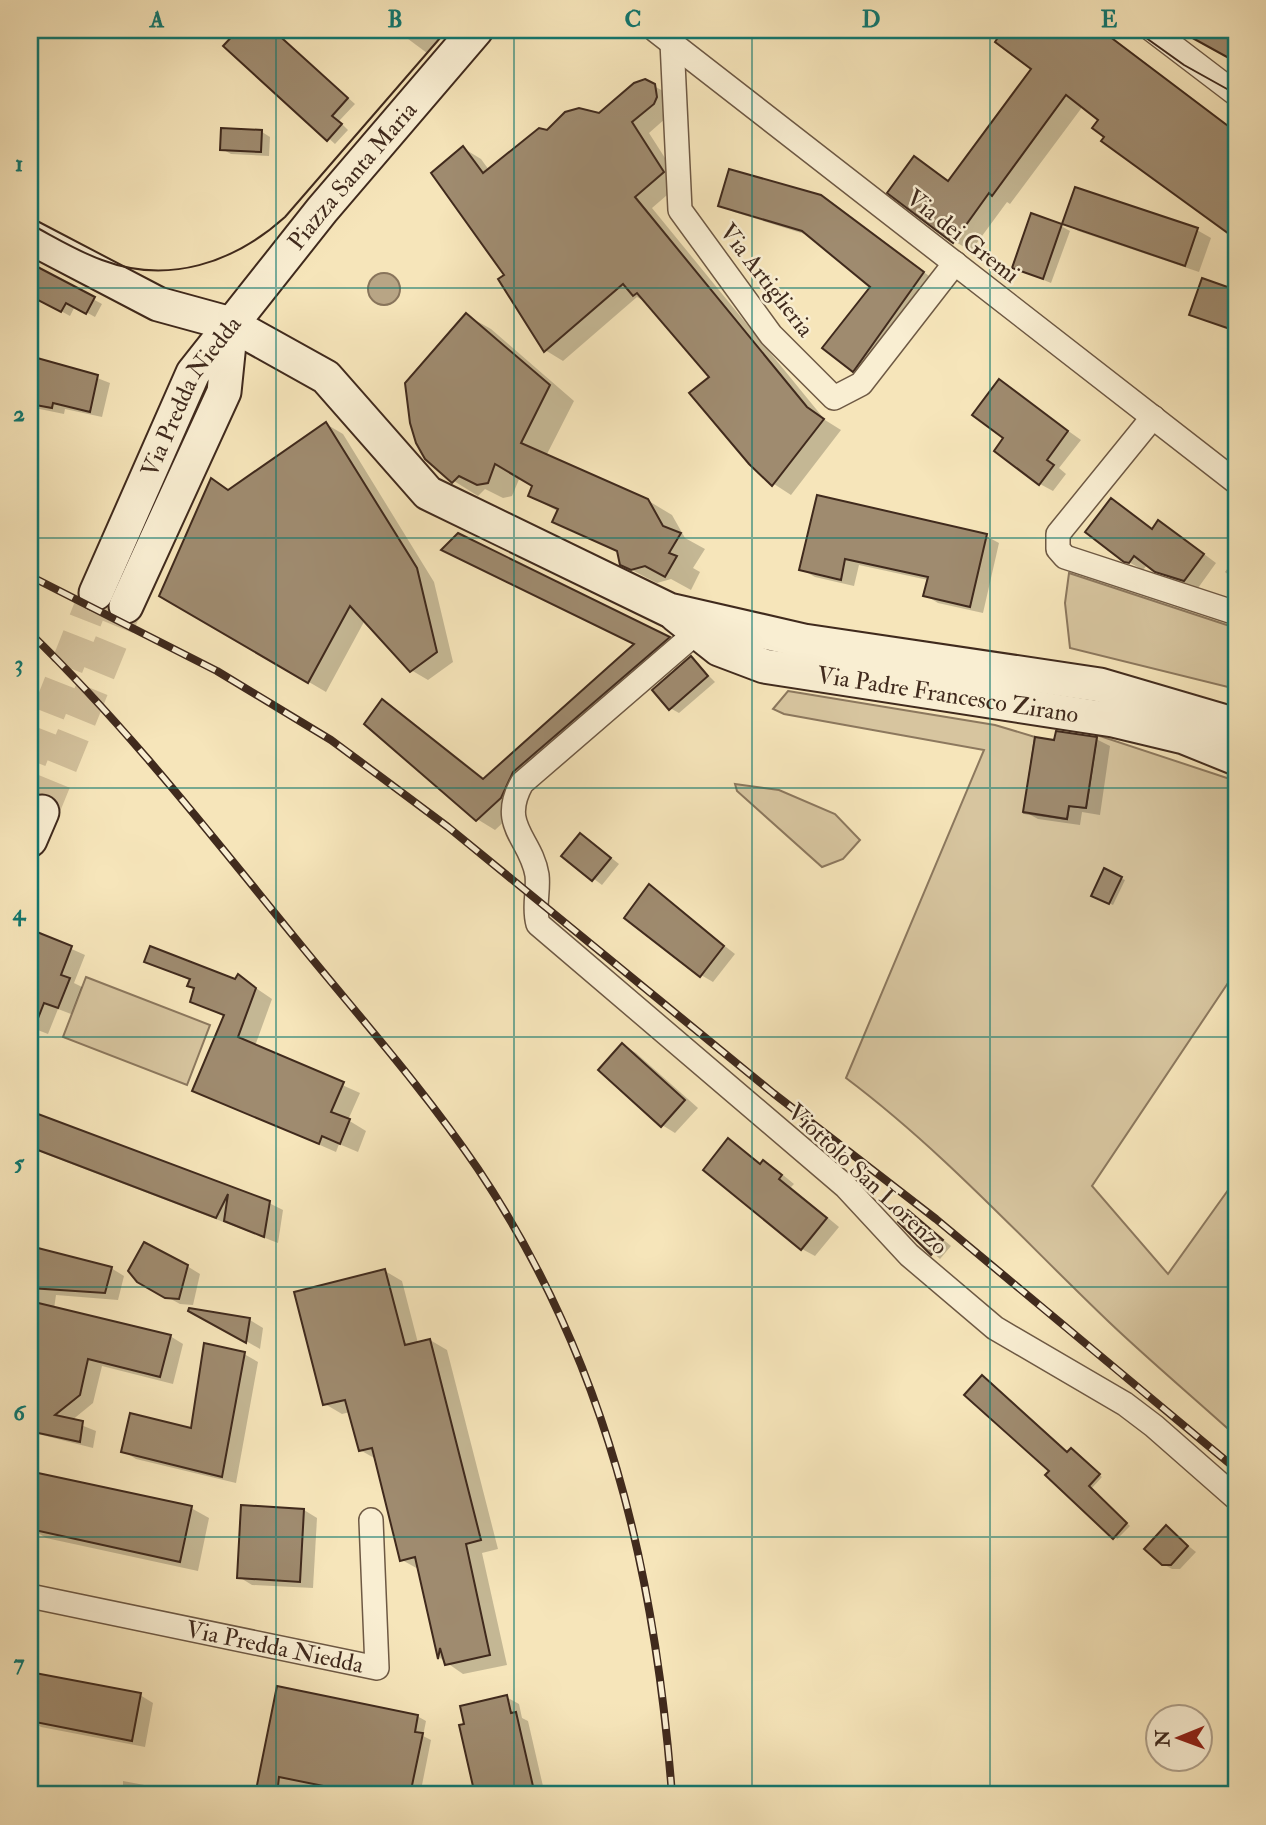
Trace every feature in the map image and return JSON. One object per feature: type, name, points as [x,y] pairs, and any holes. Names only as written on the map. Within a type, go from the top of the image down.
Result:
[{"type":"main road","name":"Piazza Santa Maria","points":[[231,324],[322,210],[476,30]]},
{"type":"main road","name":"Via Padre Francesco Zirano","points":[[30,237],[158,304],[231,324],[326,377],[428,493],[669,610],[719,649],[764,666],[1113,720],[1184,737],[1236,758]]},
{"type":"main road","name":"Via Predda Niedda","points":[[111,600],[193,373],[231,324]]},
{"type":"main road","name":"Via Padre Francesco Zirano","points":[[669,610],[804,641],[1100,685],[1236,725]]},
{"type":"street","points":[[1152,30],[1226,82],[1236,94]]},
{"type":"street","name":"Via Artiglieria","points":[[660,33],[680,209],[771,335],[834,398],[861,384],[954,263]]},
{"type":"street","name":"Via dei Gremi","points":[[660,33],[1236,482]]},
{"type":"street","points":[[1153,417],[1058,534],[1058,549],[1065,557],[1236,613]]},
{"type":"street","name":"Viottolo San Lorenzo","points":[[697,632],[522,783],[513,813],[517,834],[536,870],[535,914],[543,930],[845,1186],[909,1255],[995,1328],[1125,1404],[1236,1498]]},
{"type":"street","name":"Via Predda Niedda","points":[[30,1596],[377,1668],[371,1520]]},
{"type":"shaded area","points":[[384,273],[396,277],[400,289],[396,301],[384,305],[372,301],[368,289],[372,277]]},
{"type":"shaded area","points":[[1069,573],[1236,628],[1236,689],[1070,648],[1065,603]]},
{"type":"shaded area","points":[[788,691],[995,725],[1035,737],[1024,813],[1067,819],[1069,806],[1086,808],[1097,735],[1236,781],[1236,971],[1092,1186],[1168,1274],[1236,1179],[1236,1436],[1109,1322],[949,1165],[846,1078],[984,750],[784,714],[773,709]]},
{"type":"shaded area","points":[[735,784],[779,790],[835,814],[860,840],[843,859],[822,867],[737,791]]},
{"type":"shaded area","points":[[86,977],[210,1025],[187,1085],[63,1037]]},
{"type":"building","points":[[238,30],[273,30],[348,98],[332,116],[342,124],[327,141],[223,46]]},
{"type":"building","points":[[1003,30],[1101,30],[1236,132],[1236,239],[1101,141],[1104,137],[1092,128],[1098,120],[1066,95],[992,196],[989,193],[953,243],[887,193],[914,156],[948,181],[1031,69],[995,42]]},
{"type":"building","points":[[1178,30],[1236,30],[1236,62]]},
{"type":"building","points":[[645,79],[655,84],[657,97],[654,104],[632,122],[664,172],[635,197],[807,407],[824,419],[772,486],[749,464],[689,393],[709,377],[637,293],[633,296],[623,284],[544,352],[498,279],[504,275],[431,173],[463,146],[483,173],[539,128],[547,130],[565,112],[579,108],[599,113],[634,83]]},
{"type":"building","points":[[221,128],[262,130],[261,152],[220,150]]},
{"type":"building","points":[[729,169],[821,195],[924,272],[853,372],[822,348],[870,287],[802,231],[718,206]]},
{"type":"building","points":[[1075,187],[1198,228],[1185,266],[1062,224]]},
{"type":"building","points":[[1031,213],[1062,224],[1043,279],[1012,268]]},
{"type":"building","points":[[30,263],[95,297],[86,314],[66,303],[61,312],[30,296]]},
{"type":"building","points":[[1202,278],[1236,290],[1236,331],[1189,315]]},
{"type":"building","points":[[466,313],[550,385],[521,443],[648,499],[663,526],[681,533],[669,553],[677,556],[665,577],[645,566],[631,570],[620,565],[617,551],[552,522],[558,509],[528,496],[532,486],[495,464],[488,483],[477,485],[459,476],[452,483],[425,459],[416,443],[410,423],[405,383]]},
{"type":"building","points":[[30,356],[98,375],[90,412],[53,403],[52,408],[30,404]]},
{"type":"building","points":[[999,379],[1068,431],[1047,460],[1054,465],[1039,485],[994,451],[1003,438],[972,415]]},
{"type":"building","points":[[326,422],[417,568],[437,652],[410,672],[350,606],[308,683],[159,596],[211,478],[228,490]]},
{"type":"building","points":[[817,495],[987,534],[970,607],[923,596],[928,577],[845,559],[841,580],[799,570]]},
{"type":"building","points":[[1111,498],[1152,529],[1158,520],[1204,554],[1184,581],[1155,572],[1134,556],[1129,563],[1124,562],[1085,532]]},
{"type":"building","points":[[458,533],[670,637],[513,772],[501,798],[476,821],[364,724],[382,699],[483,779],[634,644],[441,550]]},
{"type":"building","points":[[691,656],[708,676],[669,710],[652,690]]},
{"type":"building","points":[[1056,731],[1097,737],[1086,808],[1069,806],[1067,819],[1023,812],[1035,737],[1054,740]]},
{"type":"building","points":[[580,833],[611,858],[592,881],[561,856]]},
{"type":"building","points":[[1104,868],[1122,877],[1109,904],[1091,896]]},
{"type":"building","points":[[649,884],[724,946],[700,977],[624,918]]},
{"type":"building","points":[[37,932],[72,946],[61,975],[70,978],[58,1008],[44,1003],[31,1036],[30,949]]},
{"type":"building","points":[[150,946],[235,979],[238,974],[256,988],[238,1037],[344,1082],[331,1112],[350,1119],[340,1144],[322,1136],[319,1144],[192,1091],[224,1015],[190,1002],[194,988],[187,986],[190,979],[144,962]]},
{"type":"building","points":[[622,1043],[685,1100],[661,1127],[598,1070]]},
{"type":"building","points":[[30,1111],[270,1201],[264,1237],[224,1221],[228,1194],[216,1218],[30,1147]]},
{"type":"building","points":[[728,1138],[760,1164],[763,1160],[782,1175],[779,1179],[827,1218],[801,1250],[703,1170]]},
{"type":"building","points":[[908,1210],[943,1240],[931,1255],[898,1222]]},
{"type":"building","points":[[144,1242],[188,1265],[179,1299],[165,1298],[137,1282],[128,1271]]},
{"type":"building","points":[[30,1246],[112,1267],[105,1293],[30,1288]]},
{"type":"building","points":[[385,1269],[405,1345],[430,1339],[481,1540],[466,1544],[490,1655],[445,1665],[440,1648],[438,1659],[415,1557],[400,1561],[372,1448],[359,1451],[345,1400],[323,1405],[294,1292]]},
{"type":"building","points":[[30,1301],[171,1335],[160,1377],[88,1359],[80,1395],[55,1415],[83,1421],[80,1442],[34,1432],[30,1435]]},
{"type":"building","points":[[189,1308],[250,1318],[246,1343],[188,1311]]},
{"type":"building","points":[[204,1343],[245,1352],[222,1477],[121,1452],[130,1413],[191,1428]]},
{"type":"building","points":[[982,1375],[1067,1452],[1071,1448],[1100,1474],[1089,1486],[1127,1523],[1113,1539],[1045,1475],[1049,1471],[964,1395]]},
{"type":"building","points":[[38,1473],[192,1506],[180,1562],[30,1529]]},
{"type":"building","points":[[241,1505],[304,1509],[300,1582],[237,1578]]},
{"type":"building","points":[[1166,1525],[1188,1546],[1171,1565],[1162,1565],[1144,1549]]},
{"type":"building","points":[[35,1673],[141,1693],[132,1741],[30,1721]]},
{"type":"building","points":[[277,1686],[418,1715],[415,1732],[423,1733],[410,1795],[368,1795],[279,1777],[277,1795],[255,1795]]},
{"type":"building","points":[[507,1695],[511,1713],[516,1712],[535,1795],[475,1795],[459,1725],[464,1724],[460,1706]]},
{"type":"tunnel","points":[[30,760],[96,593]]},
{"type":"tunnel","points":[[42,812],[126,606]]},
{"type":"tram line","points":[[30,224],[102,260],[151,270],[175,270],[199,265],[244,247],[285,217],[447,30]]},
{"type":"tram line","points":[[1135,30],[1184,65],[1236,94]]},
{"type":"railway","points":[[30,576],[217,671],[331,740],[381,777],[448,827],[773,1093],[936,1219],[1236,1469]]},
{"type":"railway","points":[[30,633],[99,704],[165,779],[387,1049],[478,1169],[522,1241],[560,1316],[591,1391],[617,1469],[637,1548],[653,1629],[672,1795]]}]
